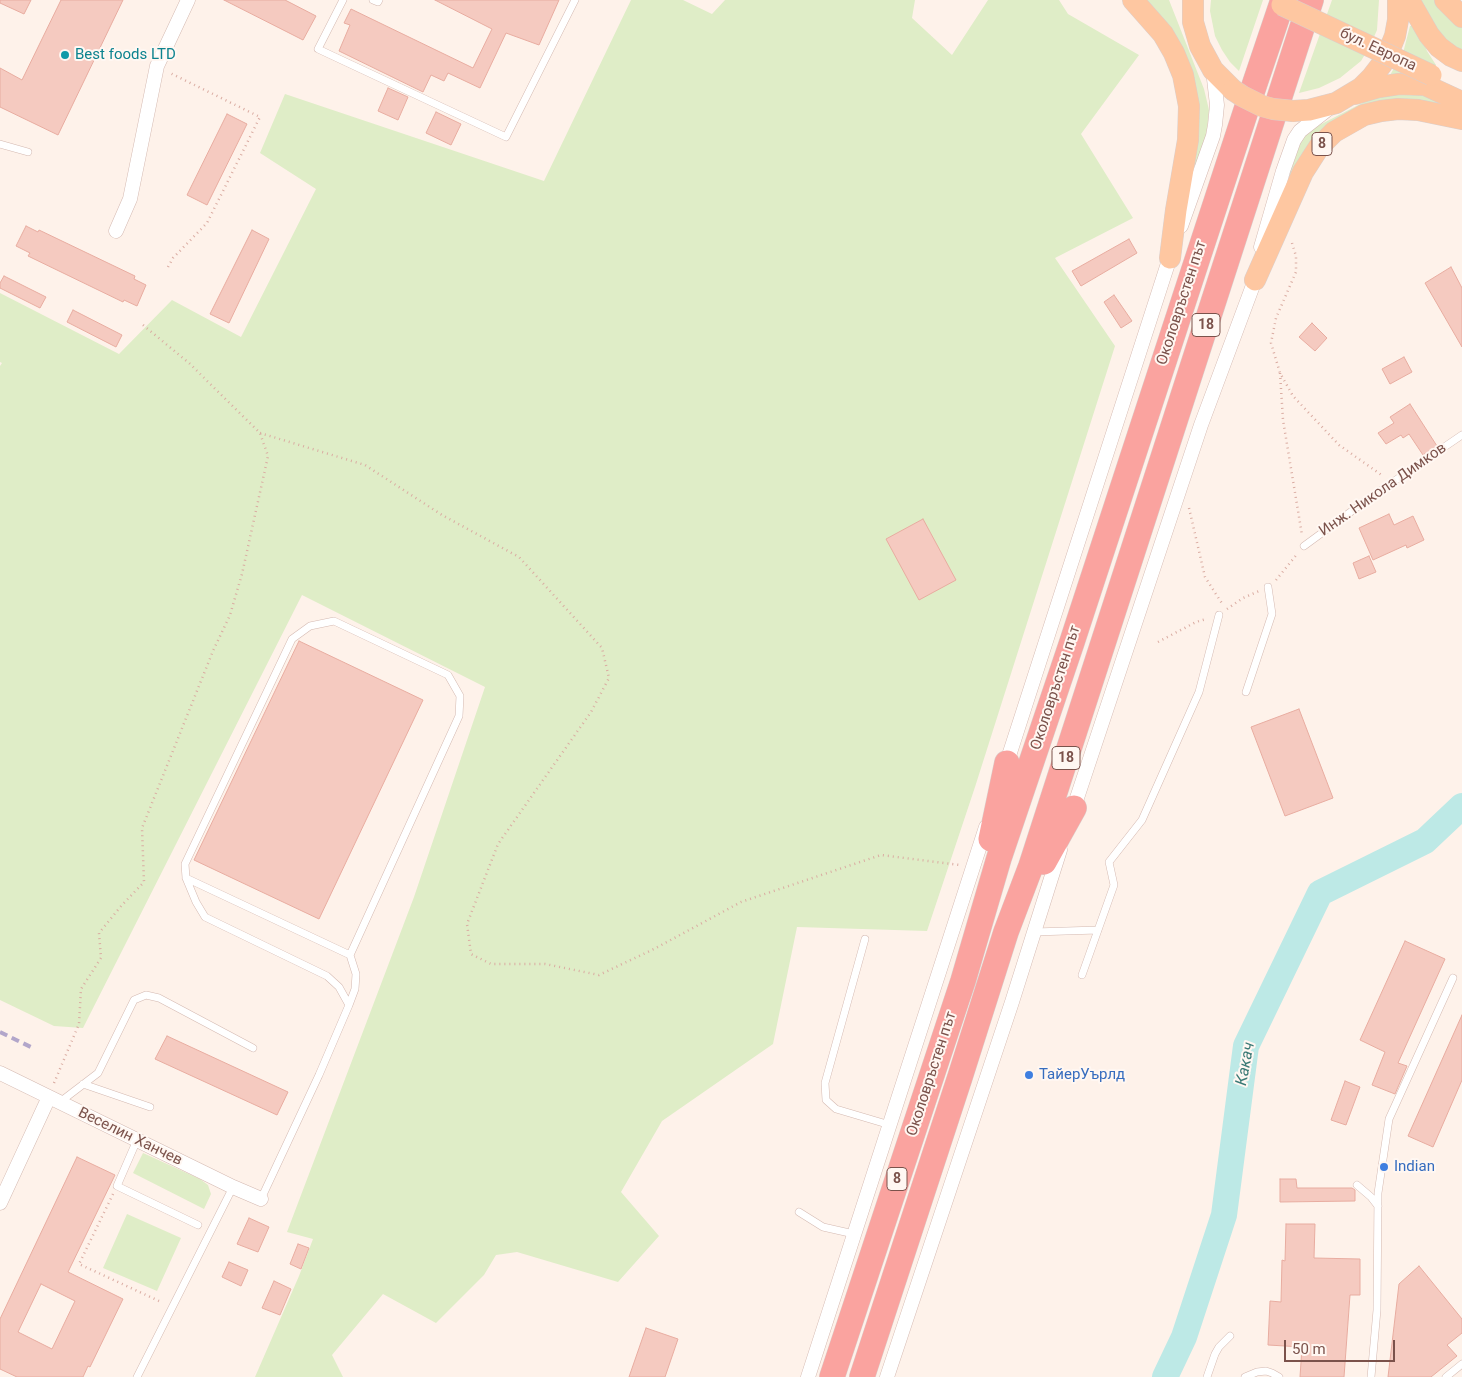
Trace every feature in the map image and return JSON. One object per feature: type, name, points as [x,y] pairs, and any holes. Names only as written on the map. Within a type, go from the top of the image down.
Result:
[{"type":"highway","name":"Околовръстен път","points":[[862,1377],[1006,932],[1037,847],[1296,4]]},
{"type":"highway","name":"Околовръстен път","points":[[832,1377],[963,981],[999,858],[1075,633],[1255,83],[1296,4]]},
{"type":"highway","name":"8","points":[[963,981],[1007,763]]},
{"type":"highway","name":"8","points":[[1006,932],[1074,808]]},
{"type":"main road","points":[[1133,0],[1163,34],[1174,53],[1183,75],[1189,106],[1188,140],[1170,258]]},
{"type":"main road","points":[[1181,0],[1194,22]]},
{"type":"main road","name":"8","points":[[1193,0],[1194,22],[1200,46],[1213,70]]},
{"type":"main road","name":"бул. Европа","points":[[1271,0],[1296,4],[1462,89]]},
{"type":"main road","points":[[1342,100],[1361,88],[1372,77],[1390,51],[1398,20],[1398,0]]},
{"type":"main road","points":[[1409,0],[1429,35],[1439,47],[1462,61]]},
{"type":"main road","points":[[1445,0],[1462,17]]},
{"type":"main road","name":"бул. Европа","points":[[1213,70],[1233,90],[1247,99],[1273,109],[1309,110],[1379,87],[1399,84],[1425,85],[1462,102]]},
{"type":"main road","name":"8","points":[[1255,280],[1303,172],[1319,146],[1334,132],[1364,115],[1398,109],[1418,110],[1462,119]]},
{"type":"street","points":[[116,232],[130,200],[157,66],[188,0]]},
{"type":"street","name":"8","points":[[1007,763],[1170,258],[1212,136],[1217,105],[1213,70]]},
{"type":"street","points":[[1255,280],[1261,245],[1294,140],[1300,131],[1342,100]]},
{"type":"street","name":"8","points":[[1074,808],[1201,425],[1255,280]]},
{"type":"street","points":[[808,1377],[1007,763]]},
{"type":"street","points":[[887,1377],[1074,808]]},
{"type":"street","name":"Веселин Ханчев","points":[[0,1073],[261,1199]]},
{"type":"street","points":[[0,1203],[54,1100]]},
{"type":"lane","points":[[343,0],[318,50],[506,137],[575,0]]},
{"type":"lane","points":[[372,0],[378,2],[379,0]]},
{"type":"lane","points":[[0,144],[28,152]]},
{"type":"lane","name":"Инж. Никола Димков","points":[[1304,546],[1462,436]]},
{"type":"lane","points":[[1246,692],[1272,614],[1268,587]]},
{"type":"lane","points":[[1082,975],[1114,885],[1109,862],[1142,820],[1199,692],[1219,615]]},
{"type":"lane","points":[[261,1199],[319,1075],[349,1005],[355,989],[356,974],[350,955],[460,716],[460,696],[448,674],[334,621],[310,626],[292,639],[185,864],[186,878],[196,902],[205,917],[327,976],[339,986],[349,1005]]},
{"type":"lane","points":[[186,878],[350,955]]},
{"type":"lane","points":[[1034,932],[1098,930]]},
{"type":"lane","points":[[865,939],[825,1082],[826,1100],[836,1109],[890,1125]]},
{"type":"lane","points":[[1371,1377],[1377,1310],[1378,1193],[1388,1119],[1453,978]]},
{"type":"lane","points":[[54,1100],[83,1084],[98,1073],[134,1000],[146,995],[159,998],[253,1048]]},
{"type":"lane","points":[[83,1084],[150,1107]]},
{"type":"lane","points":[[137,1140],[117,1186],[198,1225]]},
{"type":"lane","points":[[1357,1185],[1378,1206]]},
{"type":"lane","points":[[137,1377],[233,1187]]},
{"type":"lane","points":[[799,1212],[823,1228],[854,1234]]},
{"type":"lane","points":[[1207,1377],[1215,1354],[1230,1336]]},
{"type":"lane","points":[[1446,1377],[1462,1364]]},
{"type":"lane","points":[[1245,1377],[1257,1372],[1266,1371],[1279,1377]]},
{"type":"path","points":[[157,66],[260,117],[207,223],[173,258],[168,267]]},
{"type":"path","points":[[1290,238],[1296,256],[1296,272],[1276,318],[1271,343],[1280,373],[1292,396],[1339,445],[1392,483]]},
{"type":"path","points":[[54,1100],[79,1024],[81,989],[101,958],[99,933],[122,904],[144,882],[142,828],[213,652],[230,616],[242,574],[268,456],[260,433],[189,363],[143,325]]},
{"type":"path","points":[[1189,508],[1205,577],[1226,610],[1243,598],[1272,585],[1304,546],[1283,420],[1280,373]]},
{"type":"path","points":[[260,433],[365,465],[442,515],[519,557],[602,648],[609,678],[591,712],[498,844],[467,924],[471,954],[492,964],[546,964],[598,975],[654,949],[741,902],[880,855],[973,866]]},
{"type":"path","points":[[1158,642],[1196,622],[1219,615]]},
{"type":"path","points":[[117,1186],[79,1264],[159,1301]]},
{"type":"green space","points":[[631,0],[683,0],[712,14],[725,0],[915,0],[912,18],[952,55],[988,0],[1059,0],[1068,14],[1139,55],[1081,134],[1133,218],[1055,258],[1115,346],[975,787],[927,931],[797,927],[773,1044],[662,1121],[621,1192],[659,1236],[618,1282],[517,1252],[496,1255],[484,1275],[436,1323],[383,1294],[332,1355],[343,1377],[255,1377],[313,1239],[287,1232],[414,897],[485,687],[302,595],[83,1028],[54,1026],[0,1000],[0,366],[2,363],[0,362],[0,293],[119,354],[172,300],[241,337],[316,189],[260,153],[285,94],[544,181]]},
{"type":"green space","points":[[1141,0],[1169,0],[1204,89],[1209,110],[1206,140],[1188,192],[1197,111]]},
{"type":"green space","points":[[1211,0],[1263,0],[1239,71],[1230,62],[1215,36],[1210,11]]},
{"type":"green space","points":[[1332,0],[1379,0],[1377,30],[1361,61],[1340,78],[1319,88],[1299,93]]},
{"type":"green space","points":[[1419,0],[1435,0],[1462,27],[1462,54],[1440,39]]},
{"type":"green space","points":[[1410,26],[1415,26],[1420,32],[1427,51],[1436,65],[1428,83],[1390,75],[1403,53]]},
{"type":"green space","points":[[1389,91],[1430,93],[1462,112],[1372,106],[1288,182],[1302,139],[1308,131]]},
{"type":"green space","points":[[143,1153],[200,1179],[208,1185],[211,1194],[204,1209],[133,1173]]},
{"type":"green space","points":[[127,1214],[181,1238],[157,1291],[103,1268]]},
{"type":"building","points":[[0,0],[31,0],[24,14],[0,3]]},
{"type":"building","name":"Best foods LTD","points":[[61,0],[123,0],[58,135],[0,107],[0,68],[22,80]]},
{"type":"building","points":[[224,0],[285,0],[316,16],[303,40]]},
{"type":"building","points":[[435,0],[559,0],[539,45],[506,33],[480,88],[448,73],[444,81],[431,75],[423,92],[339,51],[350,25],[344,23],[351,9],[473,68],[492,29]]},
{"type":"building","points":[[388,88],[408,97],[398,120],[378,111]]},
{"type":"building","points":[[436,112],[461,124],[451,145],[426,133]]},
{"type":"building","points":[[227,114],[247,124],[207,205],[187,195]]},
{"type":"building","points":[[26,226],[38,232],[39,230],[135,276],[134,279],[146,285],[137,306],[124,300],[123,302],[28,256],[30,253],[16,246]]},
{"type":"building","points":[[252,230],[269,239],[229,323],[210,314]]},
{"type":"building","points":[[1129,239],[1137,253],[1081,286],[1072,271]]},
{"type":"building","points":[[1451,267],[1462,288],[1462,347],[1425,283]]},
{"type":"building","points":[[4,276],[46,297],[40,308],[0,288],[0,283]]},
{"type":"building","points":[[1114,295],[1132,321],[1121,328],[1104,302]]},
{"type":"building","points":[[73,310],[122,335],[116,347],[67,322]]},
{"type":"building","points":[[1312,323],[1327,338],[1315,351],[1299,337]]},
{"type":"building","points":[[1404,357],[1412,372],[1390,384],[1382,369]]},
{"type":"building","points":[[1410,404],[1437,446],[1423,455],[1409,434],[1403,438],[1401,435],[1386,444],[1378,433],[1394,423],[1390,417]]},
{"type":"building","points":[[1389,514],[1394,525],[1413,516],[1424,540],[1407,548],[1406,545],[1373,560],[1359,528]]},
{"type":"building","points":[[923,519],[956,580],[919,600],[886,539]]},
{"type":"building","points":[[1369,556],[1376,572],[1359,579],[1353,563]]},
{"type":"building","points":[[299,641],[423,700],[319,919],[194,860]]},
{"type":"building","points":[[1299,709],[1333,798],[1285,816],[1251,727]]},
{"type":"building","points":[[1405,941],[1445,959],[1398,1063],[1407,1066],[1395,1094],[1372,1085],[1385,1052],[1360,1040]]},
{"type":"building","points":[[1462,1015],[1462,1080],[1433,1147],[1408,1136]]},
{"type":"building","points":[[167,1036],[288,1092],[277,1115],[155,1059]]},
{"type":"building","points":[[1345,1081],[1360,1087],[1346,1125],[1331,1120]]},
{"type":"building","points":[[77,1157],[115,1175],[68,1272],[123,1299],[90,1367],[88,1366],[83,1377],[17,1377],[0,1369],[0,1319]],"holes":[[[41,1284],[75,1301],[52,1349],[18,1332]]]},
{"type":"building","points":[[1280,1179],[1296,1179],[1297,1188],[1352,1188],[1355,1190],[1355,1201],[1280,1202]]},
{"type":"building","points":[[249,1218],[269,1227],[258,1252],[237,1244]]},
{"type":"building","points":[[1286,1224],[1315,1224],[1314,1258],[1360,1259],[1360,1295],[1350,1295],[1344,1377],[1300,1377],[1302,1347],[1268,1345],[1270,1301],[1281,1302],[1282,1260],[1285,1261]]},
{"type":"building","points":[[298,1244],[309,1248],[301,1269],[290,1264]]},
{"type":"building","points":[[229,1262],[248,1270],[241,1286],[222,1277]]},
{"type":"building","points":[[1419,1266],[1462,1319],[1462,1333],[1447,1345],[1457,1356],[1431,1377],[1388,1377],[1399,1284]]},
{"type":"building","points":[[274,1281],[291,1289],[280,1315],[262,1308]]},
{"type":"building","points":[[646,1328],[678,1339],[665,1377],[629,1377]]},
{"type":"waterway","name":"Какач","points":[[1165,1377],[1184,1337],[1224,1215],[1246,1046],[1320,893],[1425,841],[1462,806]]},
{"type":"railway","points":[[0,1032],[35,1049]]},
{"type":"place","name":"Best foods LTD","points":[[65,55]]},
{"type":"place","name":"ТайерУърлд","points":[[1029,1075]]},
{"type":"place","name":"Indian","points":[[1384,1167]]}]
